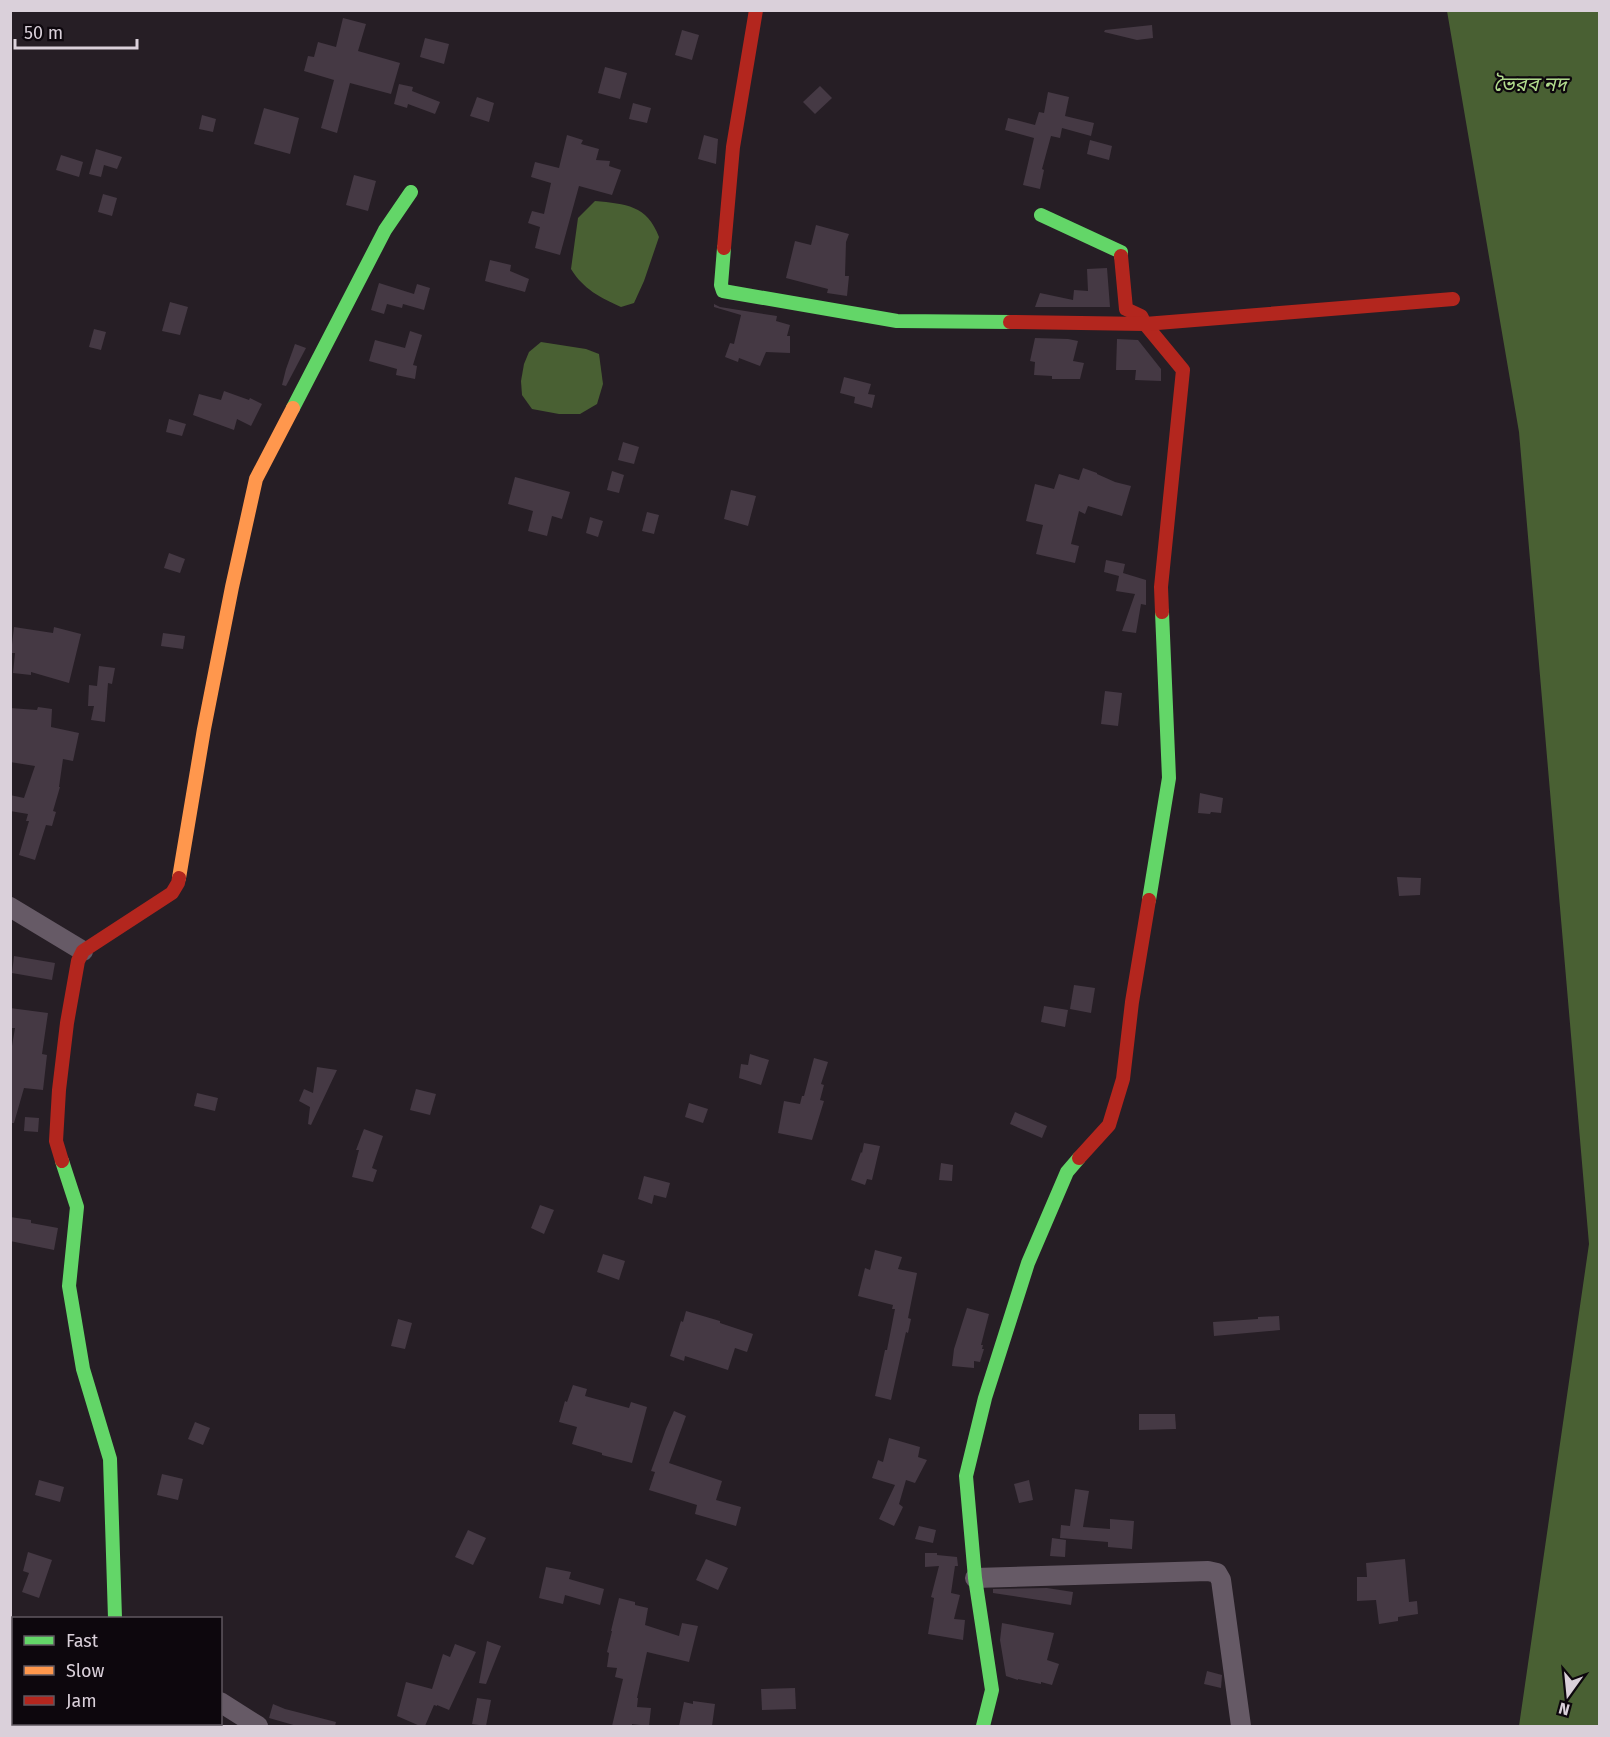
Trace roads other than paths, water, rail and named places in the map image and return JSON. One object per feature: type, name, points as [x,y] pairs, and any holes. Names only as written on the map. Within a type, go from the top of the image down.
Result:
[{"type":"street","points":[[756,10],[733,147],[721,285],[723,291],[897,321],[1145,324],[1454,299]]},
{"type":"street","points":[[115,1617],[110,1459],[84,1369],[69,1286],[77,1207],[56,1141],[67,1023],[78,961],[83,951],[172,893],[178,883],[204,729],[256,479],[385,230],[411,192]]},
{"type":"street","points":[[984,1726],[992,1690],[975,1578],[966,1476],[985,1398],[1029,1263],[1067,1172],[1109,1125],[1123,1079],[1132,1002],[1168,786],[1161,587],[1183,370],[1141,316],[1126,309],[1121,252],[1041,215]]},
{"type":"street","points":[[10,907],[83,951]]},
{"type":"street","points":[[975,1578],[1209,1571],[1217,1574],[1221,1580],[1241,1726]]},
{"type":"street","points":[[222,1703],[258,1726]]},
{"type":"water","name":"ভৈরব নদ","points":[[1447,11],[1599,11],[1599,1726],[1519,1726],[1589,1244],[1519,432]]},
{"type":"water","points":[[595,201],[626,205],[642,212],[654,226],[659,237],[634,303],[621,307],[606,300],[587,287],[571,269],[578,218]]},
{"type":"water","points":[[541,342],[586,349],[599,354],[603,384],[597,404],[580,414],[559,414],[532,409],[522,395],[521,381],[529,352]]}]
